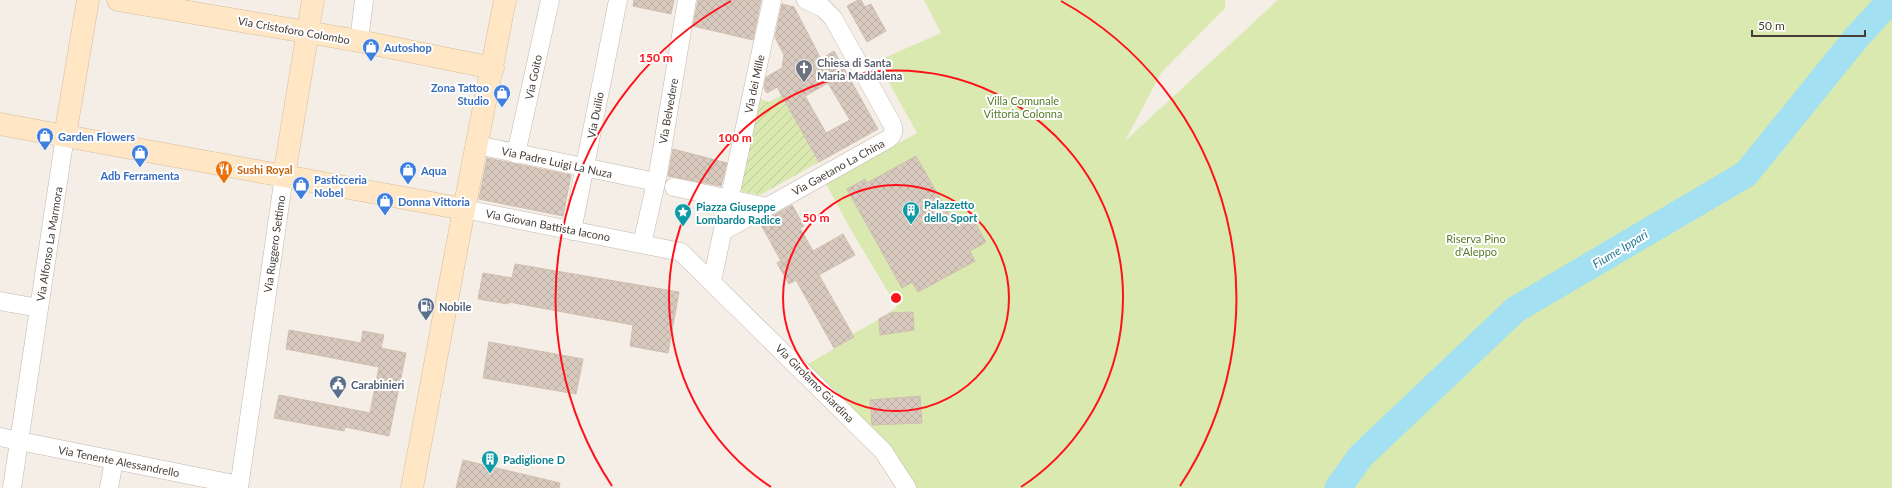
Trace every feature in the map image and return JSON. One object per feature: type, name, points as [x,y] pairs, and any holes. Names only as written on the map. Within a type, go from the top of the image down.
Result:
[{"type":"main road","name":"Via Alfonso La Marmora","points":[[65,136],[88,0]]},
{"type":"main road","name":"Via Cristoforo Colombo","points":[[118,0],[359,41],[493,68]]},
{"type":"main road","name":"Via Ruggero Settimo","points":[[284,176],[313,0]]},
{"type":"main road","points":[[412,488],[505,0]]},
{"type":"main road","name":"Via Giovan Battista Iacono","points":[[0,124],[464,209]]},
{"type":"street","points":[[359,41],[364,0]]},
{"type":"street","name":"Via Goito","points":[[516,154],[550,0]]},
{"type":"street","name":"Via Duilio","points":[[572,231],[618,0]]},
{"type":"street","name":"Via Belvedere","points":[[642,244],[657,178],[687,0]]},
{"type":"street","name":"Via dei Mille","points":[[714,283],[723,231],[734,197],[772,0]]},
{"type":"street","name":"Via Gaetano La China","points":[[767,207],[888,139],[893,132],[892,124],[833,18],[823,8],[806,0]]},
{"type":"street","name":"Via Alfonso La Marmora","points":[[12,488],[65,136]]},
{"type":"street","name":"Via Padre Luigi La Nuza","points":[[477,145],[637,178],[657,178]]},
{"type":"street","name":"Via Ruggero Settimo","points":[[239,486],[284,176]]},
{"type":"street","points":[[674,187],[734,197],[767,207]]},
{"type":"street","points":[[723,231],[767,207]]},
{"type":"street","name":"Via Giovan Battista Iacono","points":[[464,209],[642,244]]},
{"type":"street","name":"Via Girolamo Giardina","points":[[642,244],[681,252],[883,451],[907,488]]},
{"type":"street","points":[[0,300],[39,308]]},
{"type":"street","name":"Via Tenente Alessandrello","points":[[0,437],[239,486]]},
{"type":"street","points":[[109,488],[114,460]]},
{"type":"green space","name":"Riserva Pino d'Aleppo","points":[[924,0],[1225,0],[1225,8],[1161,73],[1125,141],[1278,0],[1892,0],[1892,488],[917,488],[898,458],[877,434],[808,364],[854,337],[853,334],[883,317],[897,307],[851,230],[826,184],[917,133],[877,61],[941,33]]},
{"type":"green space","points":[[782,95],[819,162],[760,195],[739,191],[759,99],[769,102]]},
{"type":"building","points":[[634,0],[674,0],[671,14],[633,6]]},
{"type":"building","points":[[698,0],[761,0],[753,40],[693,26]]},
{"type":"building","points":[[861,0],[865,7],[871,4],[886,31],[867,42],[847,6]]},
{"type":"building","points":[[782,4],[794,7],[821,59],[834,51],[878,129],[819,162],[777,87],[767,93],[764,88],[766,77],[782,68],[784,55],[775,37]],"holes":[[[828,83],[850,120],[826,133],[805,96]]]},
{"type":"building","points":[[673,149],[727,163],[721,186],[668,176]]},
{"type":"building","name":"Palazzetto dello Sport","points":[[916,156],[954,223],[970,214],[986,242],[970,251],[975,261],[918,292],[912,282],[902,288],[847,189],[865,179],[867,183]]},
{"type":"building","points":[[487,158],[571,175],[563,216],[479,199]]},
{"type":"building","points":[[792,205],[804,226],[800,228],[813,251],[843,234],[855,255],[819,275],[854,337],[834,348],[796,280],[789,284],[777,263],[781,261],[760,223]]},
{"type":"building","points":[[515,264],[679,292],[668,353],[630,346],[633,325],[509,302],[508,304],[478,299],[483,273],[512,278]]},
{"type":"building","points":[[913,312],[914,330],[880,335],[879,319],[890,313]]},
{"type":"building","points":[[289,330],[361,343],[363,331],[384,335],[381,348],[406,353],[389,436],[345,427],[344,431],[274,418],[279,395],[370,413],[379,367],[286,349]]},
{"type":"building","points":[[489,342],[583,359],[576,394],[483,378]]},
{"type":"building","points":[[920,396],[922,423],[872,425],[870,400]]},
{"type":"building","name":"Padiglione D","points":[[463,460],[560,483],[559,488],[456,488]]},
{"type":"waterway","name":"Fiume Ippari","points":[[1338,488],[1361,456],[1515,310],[1746,174],[1856,38],[1891,0]]},
{"type":"place","name":"Autoshop","points":[[371,62]]},
{"type":"place","name":"Chiesa di Santa Maria Maddalena","points":[[804,83]]},
{"type":"place","name":"Zona Tattoo Studio","points":[[502,108]]},
{"type":"place","name":"Garden Flowers","points":[[45,151]]},
{"type":"place","name":"Adb Ferramenta","points":[[140,168]]},
{"type":"place","name":"Sushi Royal","points":[[224,184]]},
{"type":"place","name":"Aqua","points":[[408,185]]},
{"type":"place","name":"Pasticceria Nobel","points":[[301,200]]},
{"type":"place","name":"Donna Vittoria","points":[[385,216]]},
{"type":"place","name":"Palazzetto dello Sport","points":[[911,225]]},
{"type":"place","name":"Piazza Giuseppe Lombardo Radice","points":[[683,227]]},
{"type":"place","name":"Nobile","points":[[426,321]]},
{"type":"place","name":"Carabinieri","points":[[338,399]]},
{"type":"place","name":"Padiglione D","points":[[490,474]]},
{"type":"park label","name":"Villa Comunale Vittoria Colonna","points":[[1023,106]]}]
